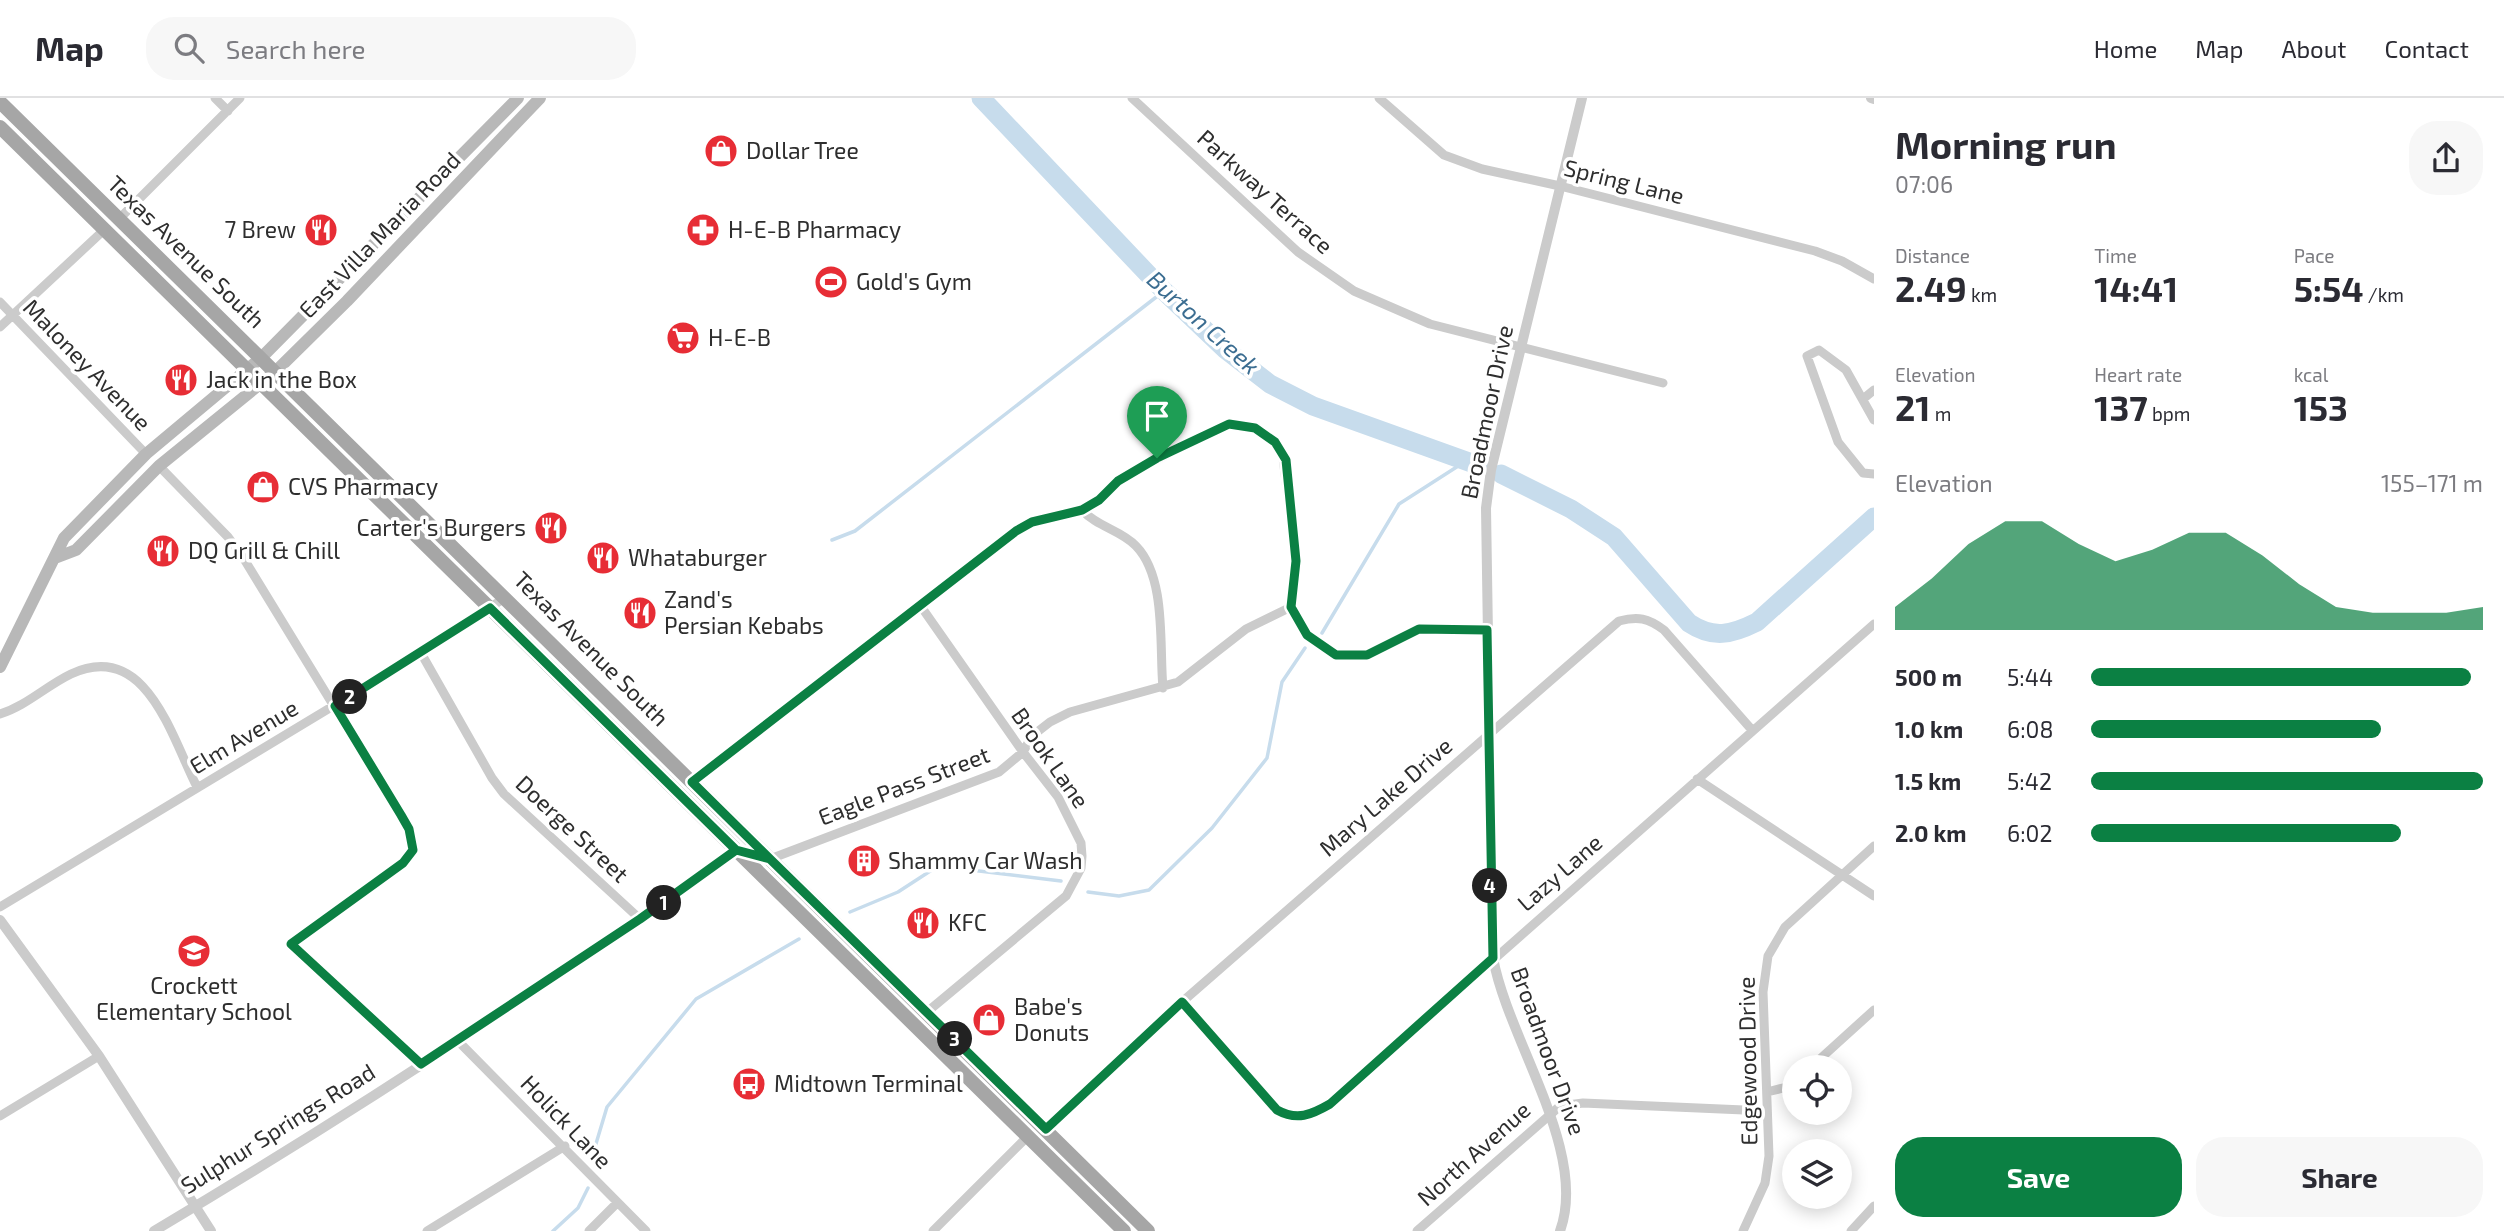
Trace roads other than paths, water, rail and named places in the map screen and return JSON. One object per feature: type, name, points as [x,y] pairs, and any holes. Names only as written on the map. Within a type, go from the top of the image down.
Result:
[{"type":"main road","name":"East Villa Maria Road","points":[[0,667],[64,538],[146,454],[262,357],[518,98]]},
{"type":"main road","name":"East Villa Maria Road","points":[[55,558],[76,550],[159,466],[276,371],[347,301],[540,98]]},
{"type":"main road","name":"Texas Avenue South","points":[[0,102],[1148,1231]]},
{"type":"main road","name":"Texas Avenue South","points":[[0,127],[1124,1231]]},
{"type":"main road","points":[[1027,1137],[1035,1135],[1042,1138],[1120,1214],[1134,1217]]},
{"type":"street","points":[[215,98],[228,111]]},
{"type":"street","points":[[119,219],[240,98]]},
{"type":"street","name":"Parkway Terrace","points":[[1132,98],[1298,252],[1354,291],[1430,324],[1662,383]]},
{"type":"street","name":"Spring Lane","points":[[1379,98],[1444,155],[1482,169],[1560,186],[1815,251],[1842,261],[1874,279]]},
{"type":"street","name":"Broadmoor Drive","points":[[1560,1231],[1567,1207],[1567,1176],[1548,1114],[1505,1005],[1493,958],[1487,494],[1582,98]]},
{"type":"street","points":[[0,327],[104,230]]},
{"type":"street","name":"Maloney Avenue","points":[[0,302],[146,454]]},
{"type":"street","points":[[1874,420],[1846,370],[1819,350],[1807,356],[1838,442],[1863,473],[1874,474]]},
{"type":"street","points":[[1863,400],[1874,390]]},
{"type":"street","points":[[692,782],[1016,531],[1032,522],[1082,510],[1139,467],[1213,429],[1229,424],[1255,428],[1275,442],[1286,460],[1296,561],[1291,607],[1307,635],[1336,655],[1367,655],[1419,629],[1487,630]]},
{"type":"street","points":[[159,466],[228,537],[244,559],[409,829],[413,850],[385,876],[291,944],[421,1064]]},
{"type":"street","points":[[1082,510],[1093,521],[1136,545],[1146,561],[1160,614],[1163,688]]},
{"type":"street","name":"Elm Avenue","points":[[0,907],[335,706],[506,597]]},
{"type":"street","name":"Brook Lane","points":[[920,604],[1023,752],[1058,797],[1081,843],[1081,868],[1066,896],[926,1012]]},
{"type":"street","name":"Eagle Pass Street","points":[[770,859],[999,772],[1023,752],[1032,736],[1070,712],[1178,682],[1246,629],[1291,607]]},
{"type":"street","name":"Mary Lake Drive","points":[[1046,1129],[1182,1002],[1603,632],[1619,621],[1635,617],[1650,620],[1664,630],[1752,730]]},
{"type":"street","name":"Lazy Lane","points":[[1182,1002],[1277,1110],[1286,1115],[1305,1116],[1330,1104],[1874,624]]},
{"type":"street","name":"Doerge Street","points":[[421,653],[492,778],[504,793],[640,919]]},
{"type":"street","points":[[0,714],[86,668],[114,667],[129,672],[149,693],[197,787]]},
{"type":"street","points":[[1697,779],[1874,896]]},
{"type":"street","name":"Edgewood Drive","points":[[1743,1231],[1765,1183],[1769,1156],[1763,992],[1768,956],[1785,927],[1874,846]]},
{"type":"street","points":[[736,850],[770,859]]},
{"type":"street","name":"Sulphur Springs Road","points":[[154,1231],[421,1064],[640,919],[736,850]]},
{"type":"street","points":[[0,920],[99,1056],[197,1205],[211,1231]]},
{"type":"street","points":[[1824,1055],[1874,1010]]},
{"type":"street","name":"Holick Lane","points":[[457,1040],[565,1146],[646,1231]]},
{"type":"street","points":[[0,1116],[99,1056]]},
{"type":"street","points":[[1767,1091],[1782,1088]]},
{"type":"street","name":"North Avenue","points":[[1417,1231],[1560,1106],[1583,1103],[1767,1111]]},
{"type":"street","points":[[933,1231],[1027,1137]]},
{"type":"street","points":[[427,1231],[565,1146]]},
{"type":"street","points":[[589,1231],[617,1203]]},
{"type":"street","points":[[1851,1231],[1874,1206]]},
{"type":"waterway","name":"Burton Creek","points":[[981,98],[1164,291],[1226,350],[1270,384],[1313,406],[1480,466]]},
{"type":"waterway","points":[[832,540],[855,531],[1164,291]]},
{"type":"waterway","points":[[1322,633],[1399,504],[1466,461]]},
{"type":"waterway","name":"Burton Creek","points":[[1501,474],[1571,509],[1614,537],[1689,623],[1714,633],[1739,630],[1757,622],[1874,517]]},
{"type":"waterway","points":[[1088,892],[1119,896],[1149,890],[1212,828],[1267,758],[1282,682],[1305,648]]},
{"type":"waterway","points":[[850,912],[898,892],[938,866],[1061,881]]},
{"type":"waterway","points":[[592,1157],[607,1107],[696,999],[799,939]]},
{"type":"waterway","points":[[553,1231],[578,1208],[588,1188]]},
{"type":"place","name":"Dollar Tree","points":[[721,151]]},
{"type":"place","name":"7 Brew","points":[[321,230]]},
{"type":"place","name":"H-E-B Pharmacy","points":[[703,230]]},
{"type":"place","name":"Gold's Gym","points":[[831,282]]},
{"type":"place","name":"H-E-B","points":[[683,338]]},
{"type":"place","name":"Jack in the Box","points":[[181,380]]},
{"type":"place","name":"CVS Pharmacy","points":[[263,487]]},
{"type":"place","name":"Carter's Burgers","points":[[551,528]]},
{"type":"place","name":"DQ Grill & Chill","points":[[163,551]]},
{"type":"place","name":"Whataburger","points":[[603,558]]},
{"type":"place","name":"Zand's Persian Kebabs","points":[[640,613]]},
{"type":"place","name":"Shammy Car Wash","points":[[864,861]]},
{"type":"place","name":"KFC","points":[[923,923]]},
{"type":"place","name":"Crockett Elementary School","points":[[194,951]]},
{"type":"place","name":"Babe's Donuts","points":[[989,1020]]},
{"type":"place","name":"Midtown Terminal","points":[[749,1084]]}]
